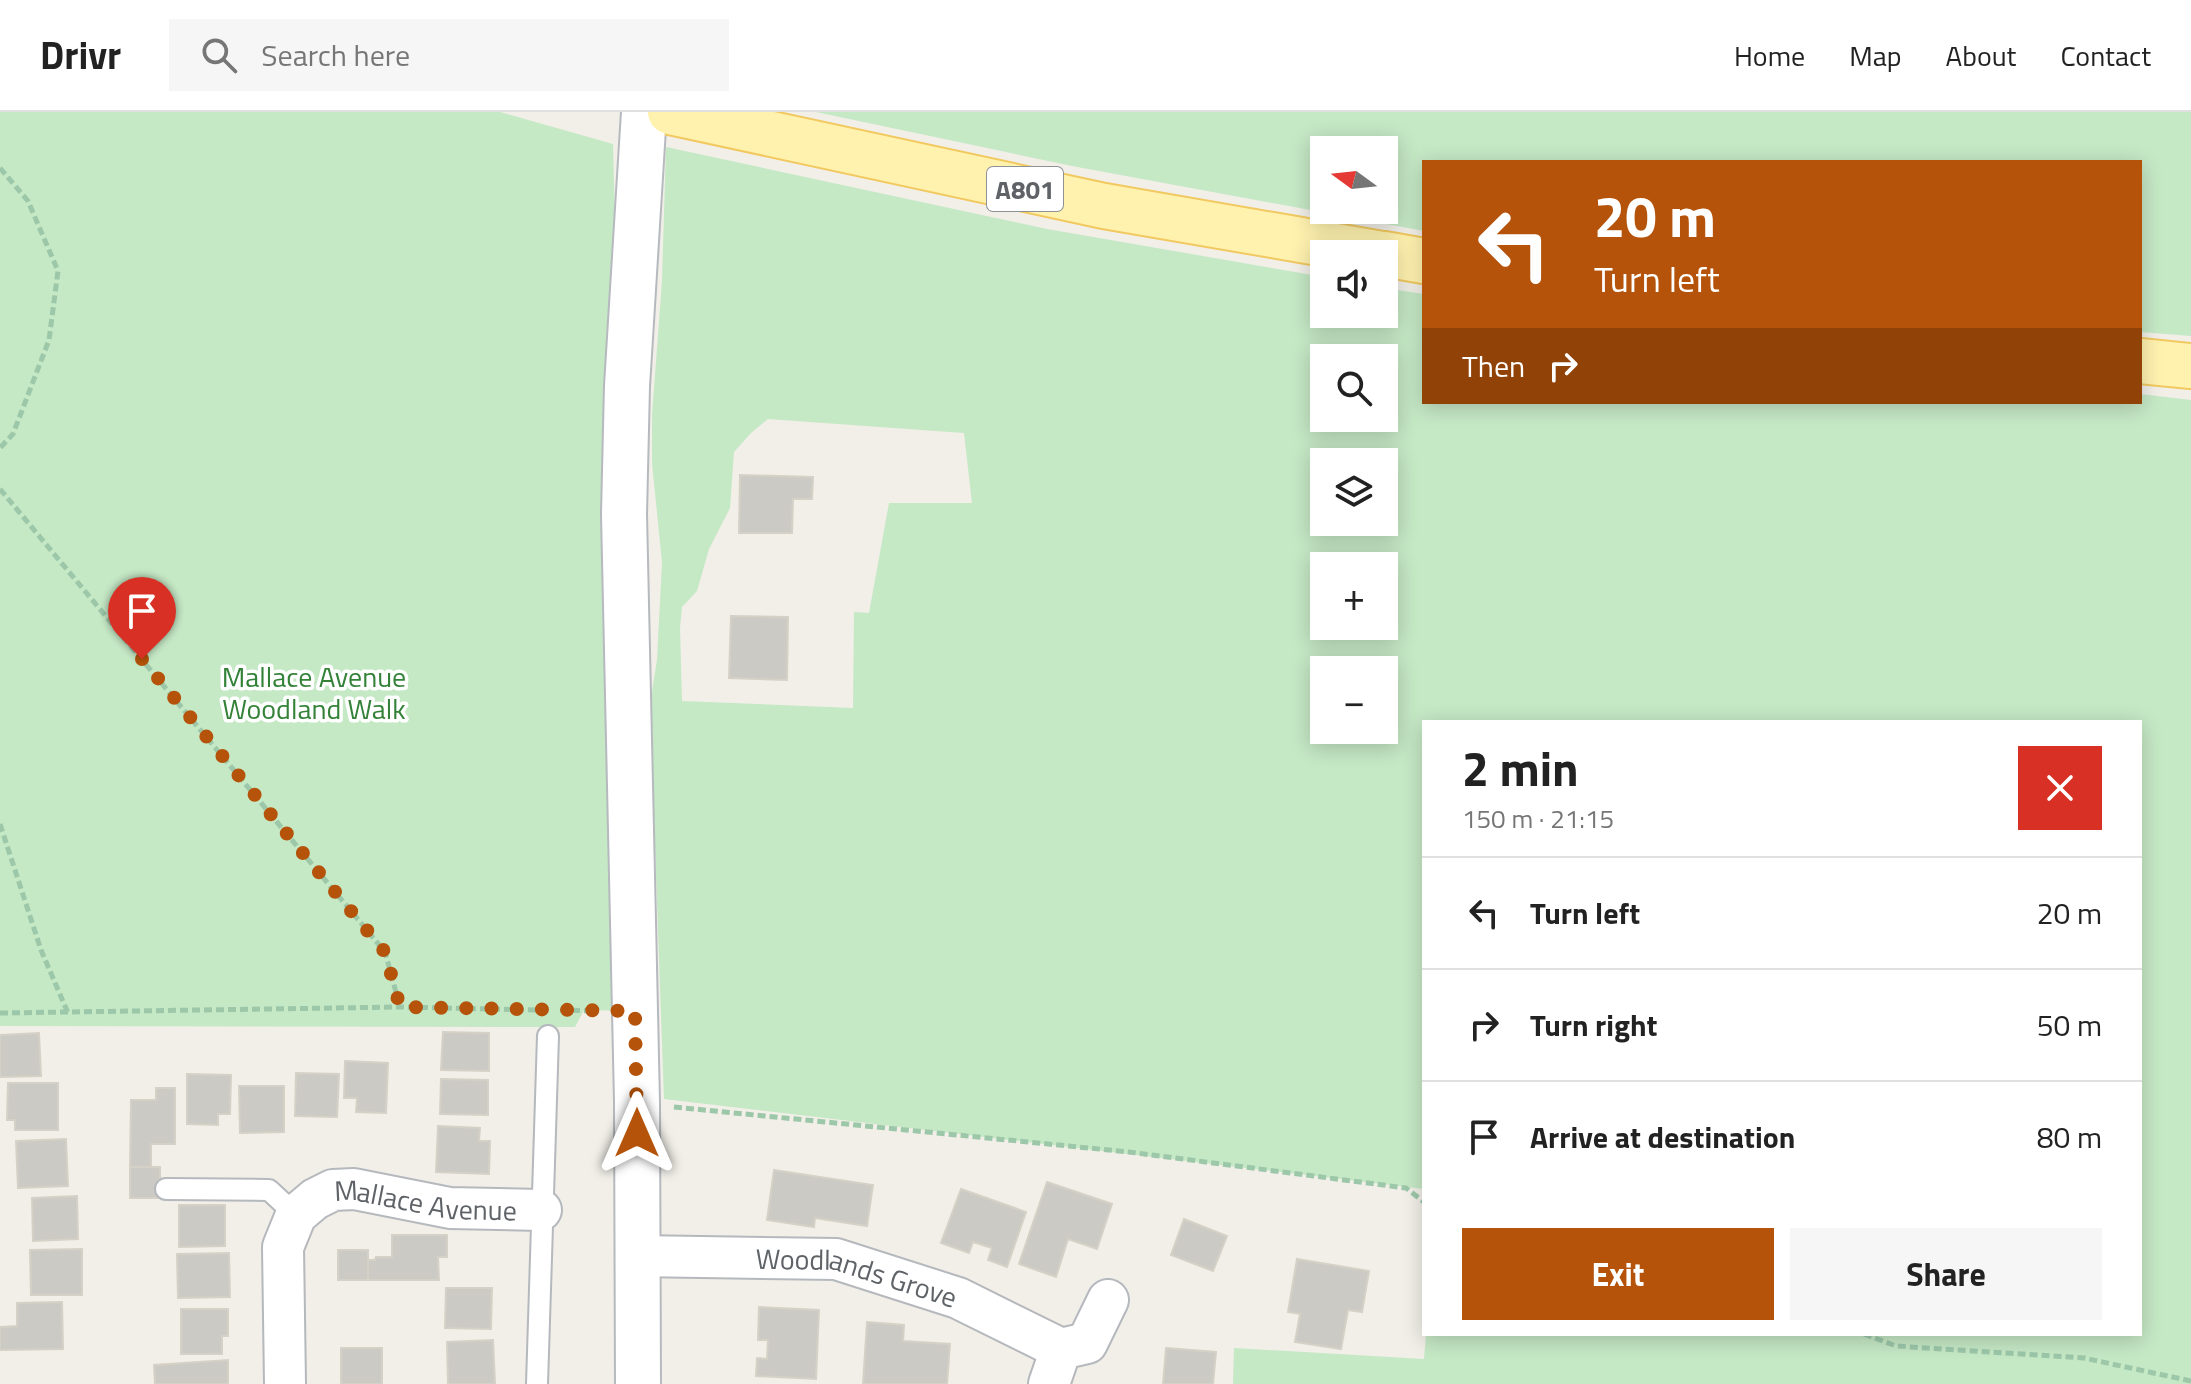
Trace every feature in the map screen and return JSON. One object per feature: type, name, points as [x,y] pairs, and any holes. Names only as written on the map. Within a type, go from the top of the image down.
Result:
[{"type":"main road","points":[[638,1384],[637,1102],[624,514],[627,386],[644,112]]},
{"type":"main road","name":"A801","points":[[670,112],[1104,206],[1310,241]]},
{"type":"main road","name":"A801","points":[[1398,257],[1422,261]]},
{"type":"main road","points":[[2142,361],[2191,366]]},
{"type":"street","name":"Mallace Avenue","points":[[285,1384],[283,1247],[296,1215],[315,1199],[333,1190],[354,1189],[450,1208],[541,1210]]},
{"type":"street","name":"Woodlands Grove","points":[[637,1256],[836,1259],[958,1298],[1055,1367],[1087,1343],[1108,1300]]},
{"type":"lane","points":[[537,1384],[548,1036]]},
{"type":"lane","points":[[166,1189],[269,1190],[296,1215]]},
{"type":"path","points":[[0,168],[28,201],[58,271],[49,340],[13,434],[0,448]]},
{"type":"path","points":[[0,489],[385,952],[400,1007]]},
{"type":"path","points":[[0,824],[41,950],[68,1013]]},
{"type":"path","points":[[0,1013],[400,1007],[635,1011]]},
{"type":"path","points":[[637,1102],[1159,1156],[1406,1188],[1422,1200]]},
{"type":"path","points":[[1869,1336],[1896,1346],[2084,1358],[2191,1381]]},
{"type":"green space","name":"Mallace Avenue Woodland Walk","points":[[0,112],[500,112],[613,144],[635,1011],[584,1010],[575,1027],[0,1026]]},
{"type":"green space","points":[[816,112],[2191,112],[2191,336],[2142,332],[2142,160],[1422,160],[1422,231],[1386,224],[1398,224],[1398,136],[1310,136],[1310,210],[1072,166]]},
{"type":"green space","points":[[666,147],[1047,229],[1310,275],[1310,328],[1398,328],[1398,290],[1422,294],[1422,404],[2142,404],[2142,394],[2191,400],[2191,1384],[1233,1384],[1234,1348],[1424,1359],[1426,1336],[2142,1336],[2142,720],[1422,720],[1422,1189],[664,1099],[650,704],[657,660],[662,562],[652,463]],"holes":[[[768,419],[964,433],[972,503],[889,503],[869,613],[854,612],[853,708],[682,701],[682,607],[697,591],[709,549],[730,508],[734,452],[752,432]]]},
{"type":"building","points":[[740,475],[813,477],[812,499],[793,499],[792,533],[739,533]]},
{"type":"building","points":[[731,616],[788,617],[787,680],[729,678]]},
{"type":"building","points":[[443,1032],[489,1033],[489,1071],[441,1070]]},
{"type":"building","points":[[39,1033],[41,1076],[0,1077],[0,1035]]},
{"type":"building","points":[[345,1061],[388,1063],[386,1113],[356,1112],[357,1098],[344,1098]]},
{"type":"building","points":[[296,1073],[339,1074],[337,1117],[295,1116]]},
{"type":"building","points":[[187,1074],[231,1075],[230,1114],[218,1114],[218,1125],[187,1124]]},
{"type":"building","points":[[441,1079],[488,1080],[488,1115],[440,1114]]},
{"type":"building","points":[[8,1083],[58,1083],[58,1130],[15,1130],[15,1120],[7,1120]]},
{"type":"building","points":[[239,1086],[284,1086],[284,1132],[240,1133]]},
{"type":"building","points":[[156,1088],[175,1088],[175,1144],[151,1144],[151,1167],[130,1167],[131,1100],[156,1100]]},
{"type":"building","points":[[438,1126],[480,1128],[479,1141],[490,1141],[489,1174],[436,1172]]},
{"type":"building","points":[[66,1139],[68,1186],[18,1188],[16,1141]]},
{"type":"building","points":[[130,1167],[160,1167],[160,1198],[130,1198]]},
{"type":"building","points":[[774,1170],[873,1185],[867,1226],[815,1218],[814,1227],[767,1220]]},
{"type":"building","points":[[1047,1182],[1112,1204],[1097,1249],[1068,1239],[1056,1277],[1019,1264]]},
{"type":"building","points":[[961,1189],[1026,1212],[1007,1267],[988,1260],[992,1248],[973,1242],[969,1253],[941,1243]]},
{"type":"building","points":[[77,1196],[78,1239],[33,1241],[32,1198]]},
{"type":"building","points":[[179,1205],[225,1205],[225,1246],[179,1247]]},
{"type":"building","points":[[1184,1219],[1227,1236],[1213,1271],[1171,1255]]},
{"type":"building","points":[[392,1235],[447,1235],[447,1257],[438,1257],[439,1280],[368,1280],[368,1260],[392,1257]]},
{"type":"building","points":[[82,1249],[82,1295],[31,1295],[30,1250]]},
{"type":"building","points":[[338,1250],[368,1250],[368,1280],[338,1280]]},
{"type":"building","points":[[229,1253],[230,1297],[178,1298],[177,1254]]},
{"type":"building","points":[[1297,1259],[1369,1271],[1362,1312],[1348,1310],[1341,1349],[1295,1342],[1300,1314],[1288,1312]]},
{"type":"building","points":[[446,1288],[492,1288],[491,1329],[445,1328]]},
{"type":"building","points":[[62,1302],[63,1349],[0,1350],[0,1327],[17,1326],[17,1303]]},
{"type":"building","points":[[759,1307],[819,1310],[816,1379],[756,1376],[757,1358],[767,1359],[768,1340],[758,1340]]},
{"type":"building","points":[[181,1309],[228,1309],[228,1336],[222,1336],[222,1354],[181,1354]]},
{"type":"building","points":[[867,1322],[904,1325],[903,1341],[950,1344],[947,1384],[863,1384]]},
{"type":"building","points":[[493,1340],[495,1384],[448,1384],[447,1342]]},
{"type":"building","points":[[341,1348],[382,1348],[382,1384],[341,1384]]},
{"type":"building","points":[[1166,1348],[1216,1352],[1213,1384],[1163,1384]]},
{"type":"building","points":[[228,1360],[228,1384],[155,1384],[154,1365]]},
{"type":"route","points":[[142,659],[385,952],[400,1007],[635,1011],[637,1133]]}]
